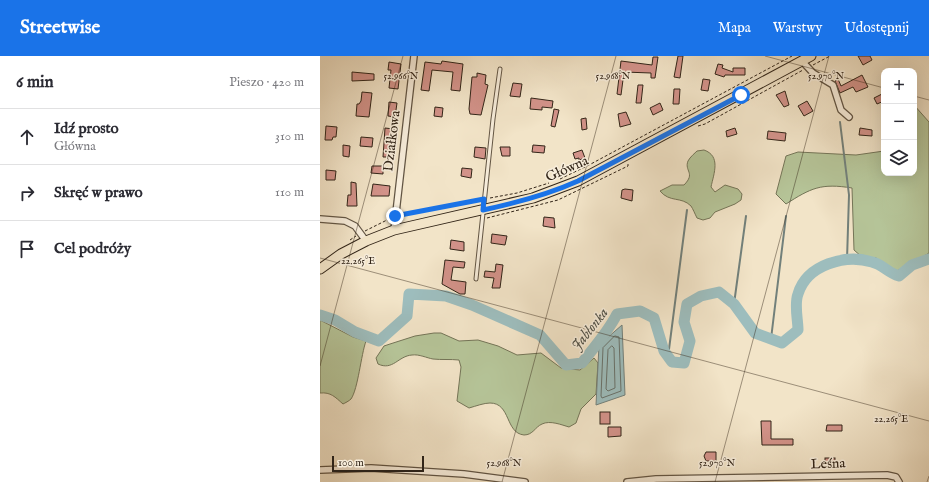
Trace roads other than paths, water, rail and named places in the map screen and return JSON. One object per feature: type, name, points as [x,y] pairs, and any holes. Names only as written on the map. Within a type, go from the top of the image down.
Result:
[{"type":"main road","name":"Główna","points":[[320,269],[363,237],[534,198],[578,181],[812,56]]},
{"type":"street","name":"Działkowa","points":[[394,230],[414,56]]},
{"type":"street","points":[[802,61],[813,72],[833,85],[841,110],[849,117]]},
{"type":"street","points":[[320,219],[345,221],[355,226],[363,237]]},
{"type":"street","points":[[320,470],[371,468],[464,474],[525,482]]},
{"type":"street","name":"Leśna","points":[[627,482],[656,479],[887,475],[896,477],[899,482]]},
{"type":"lane","points":[[476,279],[500,69]]},
{"type":"water","points":[[622,325],[625,395],[596,405],[599,345]]},
{"type":"waterway","points":[[840,122],[849,195],[847,260]]},
{"type":"waterway","points":[[668,357],[687,210]]},
{"type":"waterway","points":[[734,304],[746,216]]},
{"type":"waterway","points":[[771,339],[786,216]]},
{"type":"waterway","name":"Jabłonka","points":[[320,315],[335,320],[355,332],[379,341],[407,316],[409,294],[446,296],[472,305],[540,335],[566,365],[582,363],[605,333],[617,314],[640,311],[654,318],[664,351],[672,362],[684,363],[690,341],[684,322],[687,304],[701,296],[719,292],[734,304],[755,333],[782,343],[798,330],[796,307],[798,294],[810,275],[819,269],[829,264],[851,259],[876,263],[899,276],[912,265],[929,259]]}]
